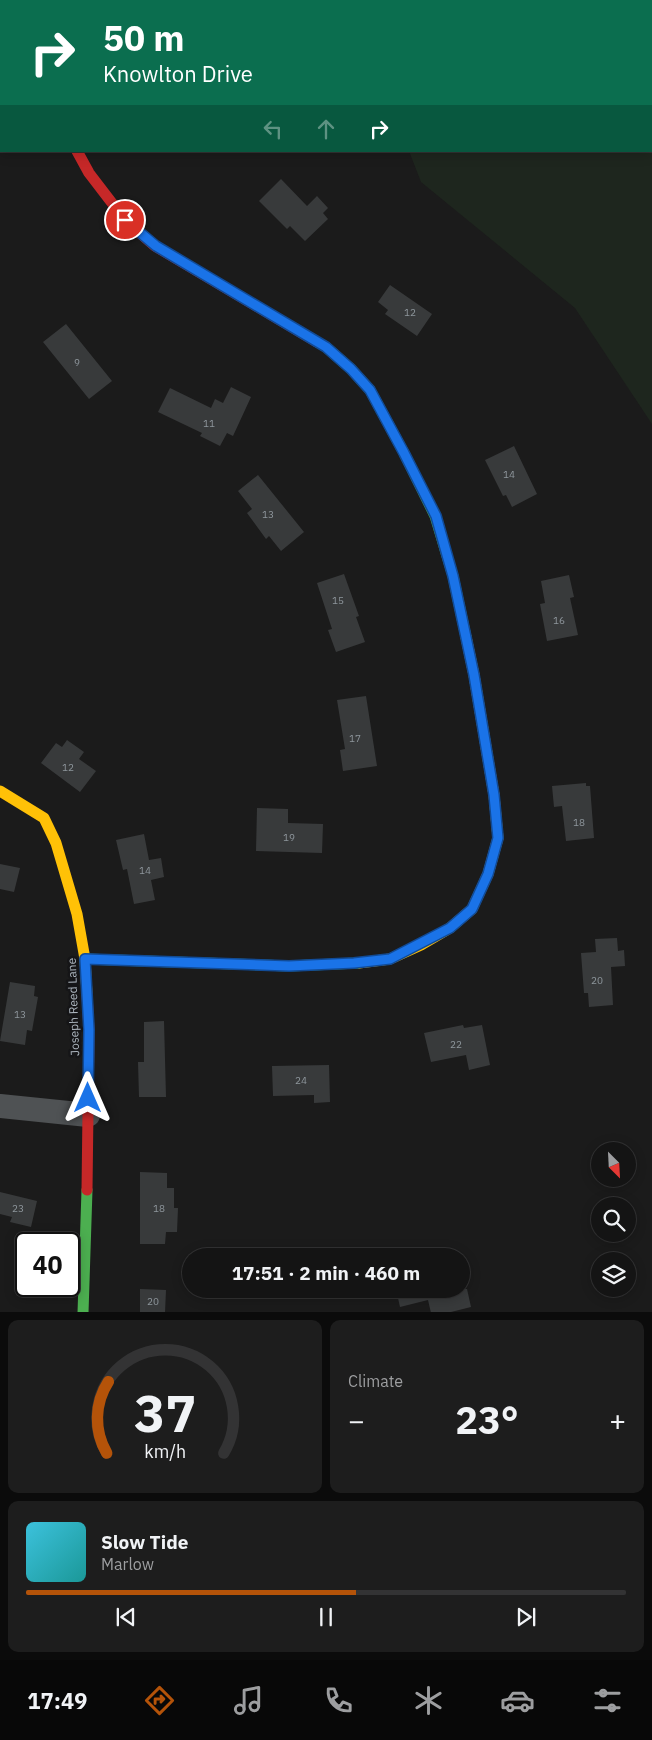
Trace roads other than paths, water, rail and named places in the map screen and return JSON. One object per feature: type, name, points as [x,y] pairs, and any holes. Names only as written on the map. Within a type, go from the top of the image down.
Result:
[{"type":"street","points":[[78,152],[89,173],[125,220],[156,246],[326,347],[351,369],[370,390],[436,516],[453,576],[474,675],[494,795],[498,838],[488,874],[472,909],[450,928],[390,959],[354,963],[289,966],[85,959]]},
{"type":"street","name":"Joseph Reed Lane","points":[[0,791],[44,818],[56,843],[78,914],[85,959],[89,1030],[83,1312]]},
{"type":"street","points":[[0,1106],[88,1114]]}]
